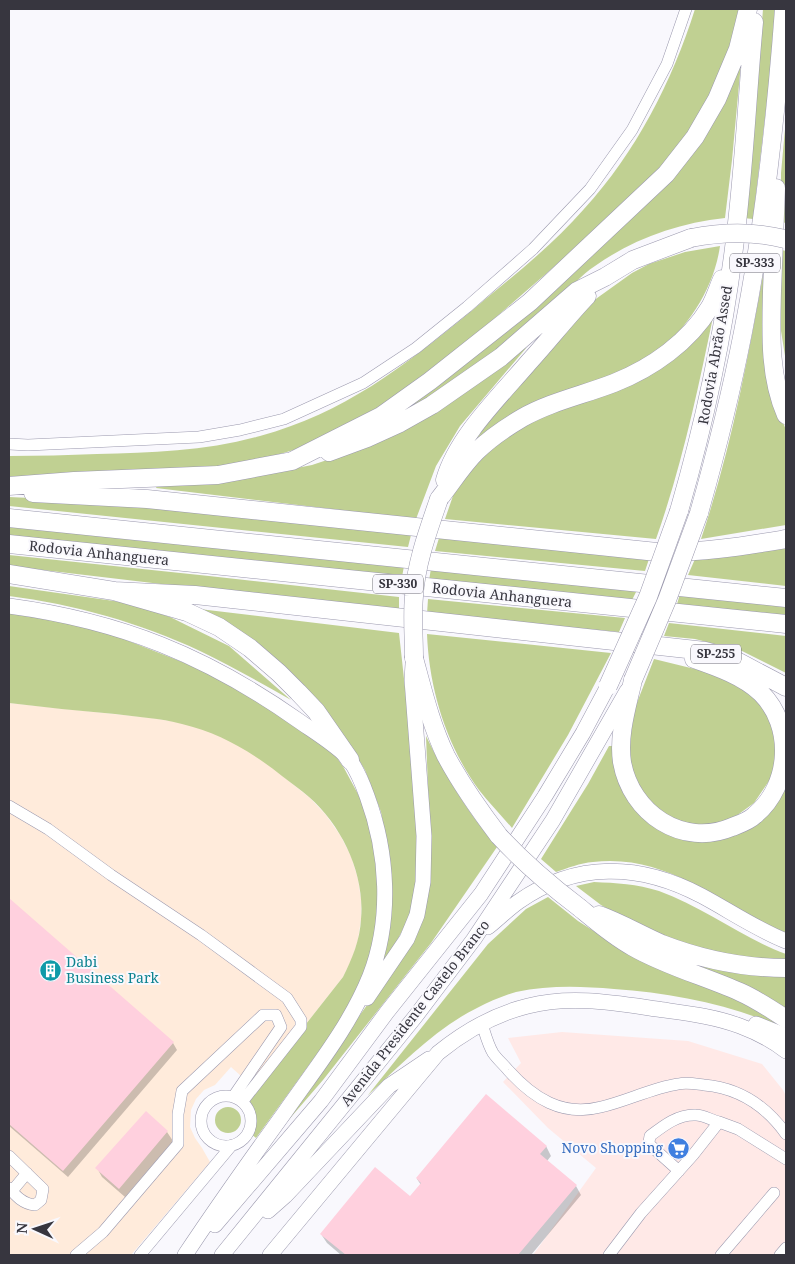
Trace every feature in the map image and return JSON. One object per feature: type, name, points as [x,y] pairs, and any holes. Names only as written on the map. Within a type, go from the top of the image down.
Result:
[{"type":"highway","points":[[292,462],[381,416],[430,382],[530,302],[666,174],[695,137],[717,99],[738,49],[748,9]]},
{"type":"highway","name":"Rodovia Abrão Assed","points":[[608,686],[648,597],[679,511],[698,445],[713,378],[734,248],[755,9]]},
{"type":"highway","name":"Rodovia Abrão Assed","points":[[638,644],[670,652],[722,669],[752,687],[768,701],[778,720],[782,733],[783,762],[778,785],[754,816],[717,832],[696,833],[667,825],[642,806],[627,780],[621,751],[622,727],[633,680],[667,600],[699,513],[722,429],[744,332],[765,201],[784,9]]},
{"type":"highway","points":[[779,70],[772,340],[774,376],[786,415]]},
{"type":"highway","points":[[9,486],[83,480],[218,475],[292,462],[333,451],[367,438],[432,406],[501,357],[577,291],[605,278],[633,260],[691,238],[724,233],[774,236],[786,239]]},
{"type":"highway","points":[[439,499],[475,452],[508,426],[542,408],[633,375],[670,351],[686,336],[711,306],[734,248]]},
{"type":"highway","points":[[605,278],[568,316],[487,410],[451,463],[426,536],[416,578],[413,611],[414,658],[430,712],[446,756],[484,817],[519,858],[608,932],[633,947],[740,992],[786,1019]]},
{"type":"highway","points":[[772,340],[786,386]]},
{"type":"highway","points":[[9,492],[147,499],[658,552],[723,550],[786,538]]},
{"type":"highway","name":"Rodovia Anhanguera","points":[[9,518],[786,598]]},
{"type":"highway","name":"Rodovia Anhanguera","points":[[9,544],[786,624]]},
{"type":"highway","points":[[9,574],[114,590],[205,596],[638,644]]},
{"type":"highway","points":[[114,590],[187,612],[219,627],[250,648],[279,673],[316,711],[350,760]]},
{"type":"highway","name":"SP-255","points":[[638,644],[705,651],[726,657],[750,667],[786,687]]},
{"type":"highway","points":[[580,908],[686,952],[741,964],[786,968]]},
{"type":"main road","points":[[9,606],[69,616],[107,625],[138,635],[211,666],[250,689],[323,738],[350,760],[366,792],[378,833],[385,875],[384,908],[380,938],[370,975],[335,1041]]},
{"type":"main road","points":[[185,1255],[230,1188],[402,949],[412,928],[424,876],[424,836],[412,680],[414,658]]},
{"type":"main road","name":"Avenida Presidente Castelo Branco","points":[[222,1255],[415,1017],[474,939],[558,812],[633,680]]},
{"type":"main road","name":"Avenida Presidente Castelo Branco","points":[[189,1255],[321,1101],[480,894],[545,796],[583,733],[608,686]]},
{"type":"main road","points":[[474,939],[518,902],[534,892],[564,878],[609,870],[641,874],[701,895],[758,929],[786,941]]},
{"type":"main road","points":[[237,1238],[285,1196],[390,1086],[408,1071],[438,1053],[460,1036],[482,1024],[527,1006],[564,1001],[619,1004],[756,1024],[786,1036]]},
{"type":"main road","points":[[717,1019],[754,1031],[786,1051]]},
{"type":"main road","points":[[270,1255],[438,1053]]},
{"type":"street","points":[[9,444],[28,445],[199,437],[240,430],[284,419],[363,382],[416,348],[467,307],[533,249],[590,190],[632,130],[667,64],[686,9]]},
{"type":"street","points":[[9,806],[48,829],[111,875],[201,935],[287,998],[301,1020],[301,1027],[238,1100]]},
{"type":"street","points":[[76,1255],[103,1232],[178,1144],[178,1114],[182,1091],[263,1015],[276,1015],[281,1027],[238,1100]]},
{"type":"street","points":[[482,1024],[493,1052],[513,1076],[533,1095],[548,1103],[565,1109],[583,1110],[600,1108],[677,1084],[714,1086],[727,1088],[752,1100],[772,1116],[786,1134]]},
{"type":"street","points":[[140,1255],[232,1145],[246,1137],[250,1130],[250,1114],[238,1100],[225,1096],[210,1102],[204,1109],[202,1125],[204,1133],[216,1144],[232,1145]]},
{"type":"street","points":[[679,1171],[650,1145],[650,1136],[673,1120],[690,1115],[697,1115],[738,1130],[786,1159]]},
{"type":"street","points":[[609,1255],[641,1213],[679,1171],[718,1122]]},
{"type":"street","points":[[9,1157],[26,1173],[43,1189],[40,1200],[35,1205],[21,1200],[10,1189],[26,1173]]},
{"type":"street","points":[[721,1255],[774,1193]]},
{"type":"street","points":[[780,1255],[786,1248]]},
{"type":"shaded area","points":[[9,703],[152,718],[182,723],[211,732],[238,745],[264,761],[310,798],[326,815],[340,835],[351,856],[358,879],[361,919],[358,940],[352,959],[343,977],[258,1085],[244,1073],[241,1076],[231,1067],[215,1085],[204,1090],[196,1099],[191,1110],[190,1127],[210,1162],[131,1255],[9,1255]]},
{"type":"shaded area","name":"Novo Shopping","points":[[562,1032],[688,1041],[762,1064],[786,1096],[786,1255],[533,1255],[596,1168],[548,1128],[503,1082],[521,1063],[508,1038]]},
{"type":"green space","points":[[695,9],[740,9],[736,29],[721,76],[684,141],[632,199],[440,366],[382,409],[300,448],[270,457],[214,467],[9,477],[9,456],[138,453],[179,450],[220,445],[260,436],[319,415],[346,401],[396,370],[445,333],[528,263],[571,223],[603,187],[636,140],[650,115],[675,63]]},
{"type":"green space","points":[[763,9],[775,9],[769,84],[753,219],[743,218],[752,152]]},
{"type":"green space","points":[[741,63],[725,218],[673,228],[640,240],[610,256],[585,274],[478,365],[402,412],[434,389],[618,230]]},
{"type":"green space","points":[[786,118],[786,223],[781,222],[781,173]]},
{"type":"green space","points":[[720,246],[712,277],[698,305],[680,331],[657,353],[468,451],[501,403],[586,306],[632,273],[649,264],[685,252]]},
{"type":"green space","points":[[778,249],[786,251],[786,362],[781,331]]},
{"type":"green space","points":[[763,275],[768,277],[779,412],[786,430],[786,525],[701,539],[729,441]]},
{"type":"green space","points":[[713,317],[681,457],[656,539],[445,519],[454,493],[479,458],[522,423],[621,385]]},
{"type":"green space","points":[[527,347],[460,426],[436,466],[416,519],[156,488],[157,486],[252,477],[312,465],[342,455],[483,376]]},
{"type":"green space","points":[[9,497],[74,500],[411,535],[408,547],[9,506]]},
{"type":"green space","points":[[9,524],[404,566],[402,577],[9,536]]},
{"type":"green space","points":[[439,538],[649,559],[645,571],[435,551]]},
{"type":"green space","points":[[786,545],[786,586],[688,575],[695,559]]},
{"type":"green space","points":[[9,555],[399,597],[399,612],[9,566]]},
{"type":"green space","points":[[431,568],[637,590],[632,600],[429,581]]},
{"type":"green space","points":[[9,586],[121,602],[170,617],[229,646],[291,700],[200,651],[177,641],[131,623],[106,616],[58,604],[9,596]]},
{"type":"green space","points":[[680,594],[786,605],[786,615],[677,604]]},
{"type":"green space","points":[[428,599],[625,618],[619,632],[427,614]]},
{"type":"green space","points":[[191,608],[399,633],[413,775],[417,837],[417,879],[412,906],[406,922],[381,967],[390,861],[381,812],[365,770],[326,712]]},
{"type":"green space","points":[[9,613],[71,624],[111,634],[200,669],[246,693],[333,752],[358,794],[372,825],[380,887],[373,952],[362,979],[335,1029],[256,1138],[250,1133],[253,1116],[248,1100],[343,977],[355,949],[360,927],[361,902],[355,869],[349,853],[332,823],[309,797],[271,767],[222,738],[196,728],[165,720],[9,703]]},
{"type":"green space","points":[[669,623],[786,636],[786,673],[742,651],[695,639],[664,636]]},
{"type":"green space","points":[[427,634],[611,653],[568,735],[512,828],[479,790],[457,754],[441,715],[431,675]]},
{"type":"green space","points":[[654,659],[707,672],[740,687],[755,699],[771,720],[776,747],[775,763],[771,778],[754,803],[732,819],[702,827],[676,822],[642,795],[628,763],[631,718]]},
{"type":"green space","points":[[426,736],[458,794],[476,821],[497,847],[431,943],[323,1080],[260,1153],[404,954],[428,888],[431,867]]},
{"type":"green space","points":[[609,746],[615,746],[648,817],[733,833],[786,773],[786,933],[670,873],[620,861],[593,862],[556,872],[541,859],[588,784]]},
{"type":"green space","points":[[594,882],[618,883],[659,891],[692,905],[754,940],[786,954],[786,961],[742,959],[685,946],[626,919],[601,905],[576,886]]},
{"type":"green space","points":[[548,897],[578,921],[622,949],[746,1001],[786,1026],[786,1029],[745,1013],[680,997],[636,991],[577,987],[552,987],[528,990],[516,992],[491,1001],[462,1016],[433,1036],[368,1095],[488,944],[526,909]]},
{"type":"green space","points":[[681,960],[786,973],[786,1008],[761,993]]},
{"type":"green space","points":[[228,1107],[237,1111],[241,1120],[237,1129],[228,1133],[219,1129],[215,1120],[219,1111]]},
{"type":"building","name":"Dabi Business Park","points":[[9,898],[174,1042],[63,1171],[9,1124]]},
{"type":"building","points":[[486,1094],[547,1146],[540,1154],[577,1185],[518,1255],[346,1255],[320,1234],[375,1167],[410,1196],[421,1183],[416,1178]]},
{"type":"building","points":[[146,1111],[168,1131],[119,1189],[95,1168]]},
{"type":"place","name":"Dabi Business Park","points":[[50,970]]},
{"type":"place","name":"Novo Shopping","points":[[679,1148]]}]
